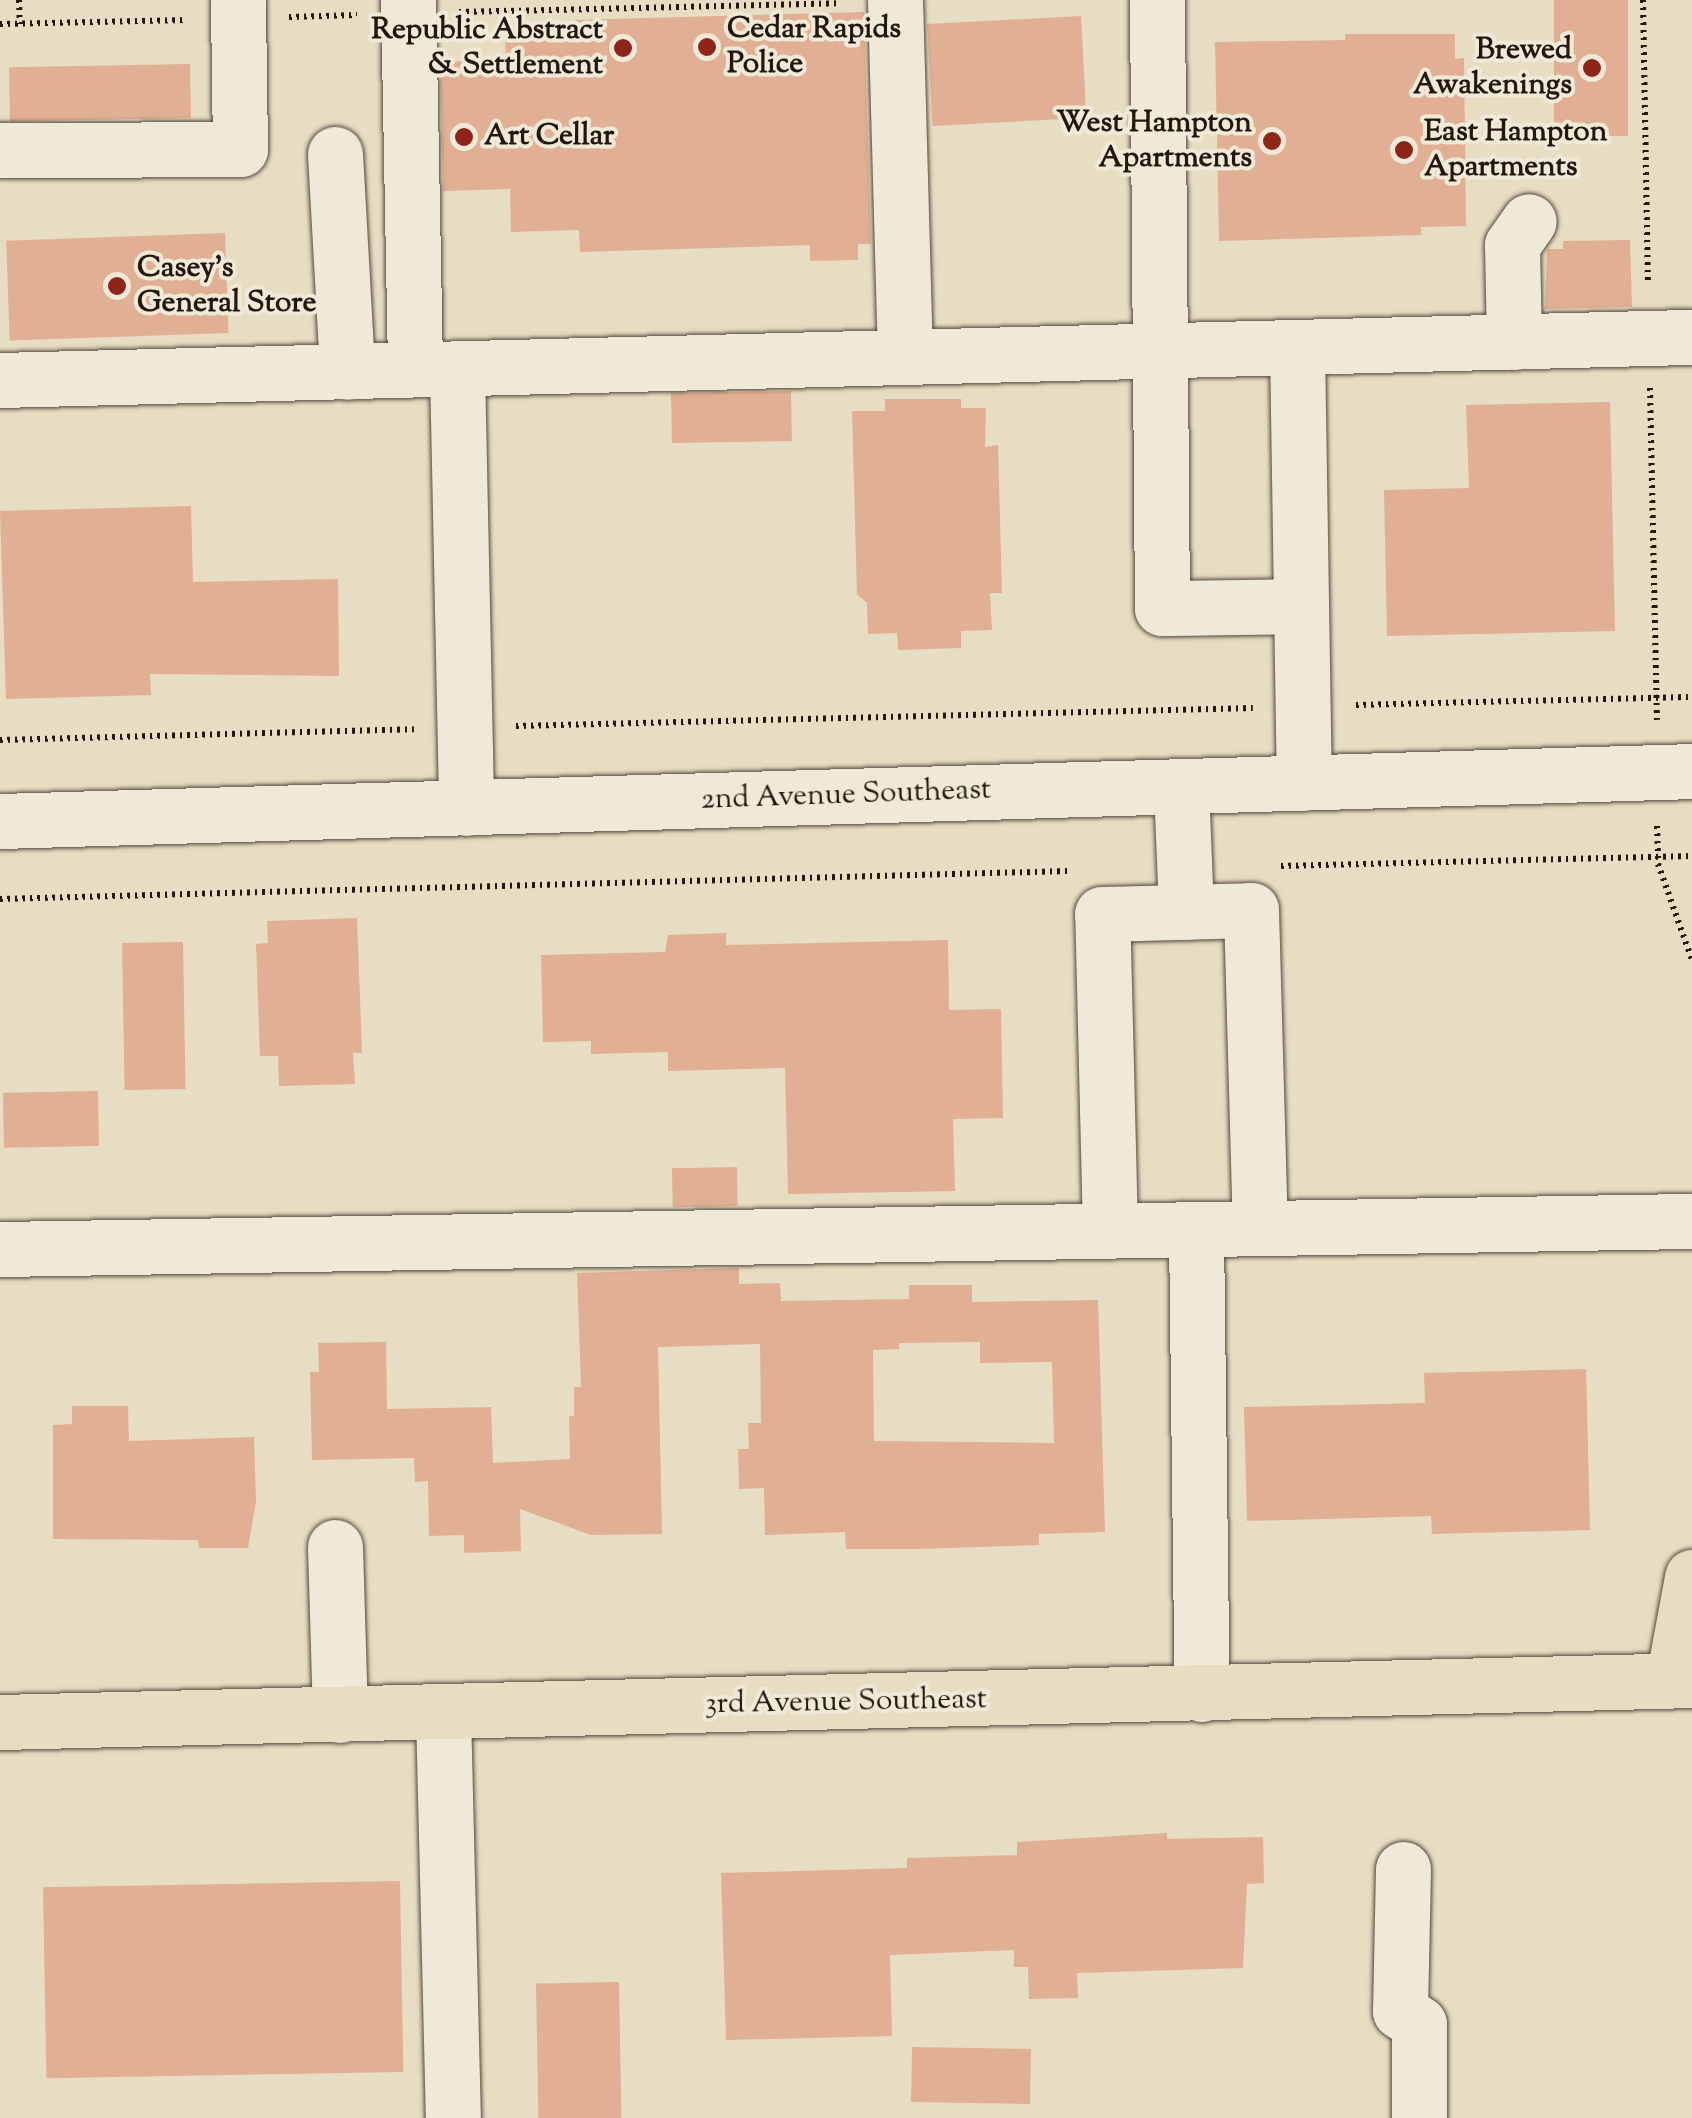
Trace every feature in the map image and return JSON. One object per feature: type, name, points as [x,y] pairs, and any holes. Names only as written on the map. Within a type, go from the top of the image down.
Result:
[{"type":"main road","points":[[1683,1680],[1692,1576]]},
{"type":"main road","name":"3rd Avenue Southeast","points":[[0,1722],[1683,1680]]},
{"type":"street","points":[[1157,0],[1162,608],[1301,606]]},
{"type":"street","points":[[895,1],[936,366]]},
{"type":"street","points":[[408,7],[433,259],[436,369],[464,728],[466,808]]},
{"type":"street","points":[[0,150],[111,168],[240,149],[238,9]]},
{"type":"street","points":[[335,154],[347,372]]},
{"type":"street","points":[[1514,342],[1512,245],[1528,220]]},
{"type":"street","points":[[0,380],[187,397],[347,372],[936,366],[1160,351],[1692,337]]},
{"type":"street","points":[[1297,347],[1304,783]]},
{"type":"street","name":"2nd Avenue Southeast","points":[[0,821],[1304,783],[1674,791]]},
{"type":"street","points":[[1181,786],[1186,912]]},
{"type":"street","points":[[1110,1231],[1102,914],[1251,910],[1260,1228]]},
{"type":"street","points":[[0,1249],[1692,1221]]},
{"type":"street","points":[[1196,1230],[1202,1694]]},
{"type":"street","points":[[336,1547],[340,1715]]},
{"type":"street","points":[[443,1713],[453,2118]]},
{"type":"street","points":[[1402,1869],[1400,2011],[1418,2024],[1418,2118]]},
{"type":"path","points":[[20,0],[20,24]]},
{"type":"path","points":[[0,24],[238,9],[895,1]]},
{"type":"path","points":[[0,740],[1688,697]]},
{"type":"path","points":[[1674,791],[1658,857],[1692,960]]},
{"type":"path","points":[[1264,866],[1692,856]]},
{"type":"path","points":[[0,899],[1086,870]]},
{"type":"building","name":"Brewed Awakenings","points":[[1554,0],[1628,0],[1628,136],[1554,136]]},
{"type":"building","points":[[864,12],[871,244],[858,244],[858,260],[810,261],[810,245],[580,252],[579,230],[511,232],[510,189],[443,191],[440,62],[506,60],[505,31],[575,29],[575,20]]},
{"type":"building","points":[[1081,16],[1086,118],[933,126],[927,24]]},
{"type":"building","points":[[1345,34],[1455,34],[1455,59],[1464,58],[1466,226],[1421,227],[1421,235],[1219,241],[1215,42],[1345,40]]},
{"type":"building","points":[[190,64],[191,118],[10,121],[9,67]]},
{"type":"building","name":"Casey's General Store","points":[[225,233],[228,333],[10,341],[6,241]]},
{"type":"building","points":[[1630,240],[1632,307],[1545,309],[1547,249],[1563,249],[1563,241]]},
{"type":"building","points":[[791,391],[792,441],[672,443],[671,393]]},
{"type":"building","points":[[885,399],[961,399],[961,408],[986,408],[985,447],[998,445],[1002,593],[990,593],[992,630],[961,631],[961,648],[898,650],[897,633],[868,634],[867,603],[857,594],[852,411],[885,411]]},
{"type":"building","points":[[1610,402],[1615,631],[1387,636],[1384,490],[1469,488],[1466,405]]},
{"type":"building","points":[[191,506],[193,582],[338,579],[339,676],[150,674],[151,695],[6,699],[0,511]]},
{"type":"building","points":[[357,918],[362,1053],[353,1053],[355,1084],[279,1086],[278,1056],[260,1056],[256,944],[268,943],[267,921]]},
{"type":"building","points":[[726,933],[726,945],[948,940],[949,1010],[1001,1009],[1003,1118],[953,1119],[955,1191],[788,1194],[785,1068],[668,1071],[668,1052],[591,1054],[591,1041],[543,1042],[541,955],[665,952],[668,935]]},
{"type":"building","points":[[183,942],[186,1089],[125,1090],[122,943]]},
{"type":"building","points":[[98,1091],[99,1146],[4,1148],[3,1093]]},
{"type":"building","points":[[737,1167],[738,1206],[673,1207],[672,1168]]},
{"type":"building","points":[[739,1268],[739,1284],[780,1283],[781,1301],[909,1299],[909,1285],[972,1285],[972,1302],[1098,1300],[1105,1532],[1039,1534],[1039,1545],[918,1549],[846,1549],[845,1532],[765,1535],[764,1488],[739,1489],[738,1449],[749,1449],[748,1423],[761,1423],[760,1344],[658,1347],[662,1534],[591,1535],[520,1509],[521,1551],[464,1553],[464,1535],[429,1536],[428,1481],[415,1482],[414,1458],[312,1460],[310,1372],[319,1372],[318,1343],[386,1342],[387,1409],[491,1407],[493,1463],[570,1459],[569,1416],[574,1416],[574,1387],[581,1387],[577,1273]],"holes":[[[980,1342],[980,1363],[1052,1362],[1054,1443],[874,1441],[873,1350],[899,1349],[899,1343]]]},
{"type":"building","points":[[1586,1369],[1590,1530],[1432,1534],[1431,1516],[1247,1521],[1244,1407],[1425,1403],[1424,1373]]},
{"type":"building","points":[[72,1406],[128,1406],[129,1441],[254,1437],[256,1502],[248,1548],[199,1548],[198,1540],[53,1539],[53,1425],[72,1424]]},
{"type":"building","points":[[1167,1833],[1167,1839],[1263,1837],[1264,1883],[1247,1884],[1243,1968],[1077,1973],[1078,1998],[1029,1999],[1028,1967],[1014,1967],[1014,1950],[890,1955],[892,2036],[726,2040],[721,1873],[907,1868],[907,1858],[1017,1855],[1017,1842]]},
{"type":"building","points":[[400,1881],[403,2072],[46,2078],[43,1887]]},
{"type":"building","points":[[619,1982],[621,2118],[538,2118],[536,1983]]},
{"type":"building","points":[[912,2047],[1031,2049],[1030,2104],[911,2102]]},
{"type":"place","name":"Cedar Rapids Police","points":[[707,47]]},
{"type":"place","name":"Republic Abstract & Settlement","points":[[623,48]]},
{"type":"place","name":"Brewed Awakenings","points":[[1592,68]]},
{"type":"place","name":"Art Cellar","points":[[464,137]]},
{"type":"place","name":"West Hampton Apartments","points":[[1272,141]]},
{"type":"place","name":"East Hampton Apartments","points":[[1404,150]]},
{"type":"place","name":"Casey's General Store","points":[[117,286]]}]
